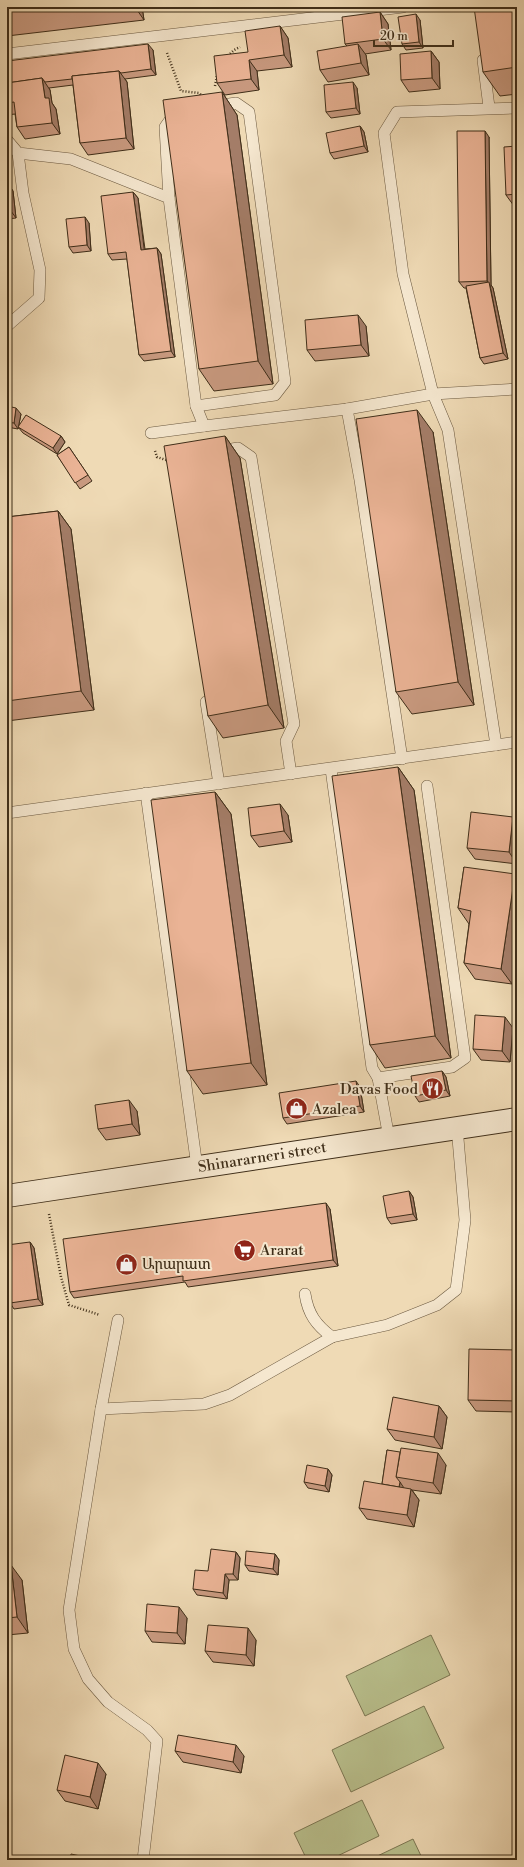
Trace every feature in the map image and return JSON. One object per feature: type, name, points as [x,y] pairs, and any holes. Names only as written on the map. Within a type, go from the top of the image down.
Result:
[{"type":"street","name":"Shinararneri street","points":[[7,1196],[517,1118]]},
{"type":"lane","points":[[7,54],[403,7]]},
{"type":"lane","points":[[480,46],[489,107]]},
{"type":"lane","points":[[196,406],[275,395],[284,382],[249,112],[236,104],[209,107]]},
{"type":"lane","points":[[496,745],[448,430],[433,394],[404,274],[384,133],[397,112],[489,107],[517,108]]},
{"type":"lane","points":[[183,111],[176,112],[165,127],[169,198],[196,406],[204,426]]},
{"type":"lane","points":[[7,140],[18,153],[23,193],[40,270],[39,298],[7,326]]},
{"type":"lane","points":[[18,153],[71,159],[169,198]]},
{"type":"lane","points":[[151,432],[347,409],[433,394],[517,389]]},
{"type":"lane","points":[[347,409],[360,480],[402,759]]},
{"type":"lane","points":[[210,453],[238,448],[251,456],[294,724],[286,741],[292,774]]},
{"type":"lane","points":[[204,692],[219,784]]},
{"type":"lane","points":[[7,813],[517,742]]},
{"type":"lane","points":[[331,769],[372,1068],[378,1078],[389,1138]]},
{"type":"lane","points":[[378,1078],[452,1067],[465,1058],[428,786]]},
{"type":"lane","points":[[146,793],[197,1167]]},
{"type":"lane","points":[[101,1409],[204,1404],[230,1395],[332,1337],[387,1325],[436,1305],[456,1290],[465,1220],[457,1128]]},
{"type":"lane","points":[[305,1294],[307,1308],[313,1320],[320,1328],[332,1337]]},
{"type":"lane","points":[[118,1320],[101,1409],[69,1610],[74,1649],[88,1679],[108,1702],[148,1730],[157,1741],[143,1860]]},
{"type":"path","points":[[161,35],[181,91],[199,93],[209,107]]},
{"type":"path","points":[[226,59],[234,50],[244,45]]},
{"type":"path","points":[[157,457],[166,460]]},
{"type":"path","points":[[44,1190],[61,1277],[69,1305],[118,1320]]},
{"type":"green space","points":[[431,1635],[450,1675],[365,1716],[346,1676]]},
{"type":"green space","points":[[424,1706],[444,1748],[351,1792],[332,1750]]},
{"type":"green space","points":[[362,1800],[379,1836],[329,1860],[307,1860],[294,1833]]},
{"type":"green space","points":[[413,1839],[423,1860],[369,1860]]},
{"type":"building","points":[[7,7],[31,7],[7,10]]},
{"type":"building","points":[[474,7],[517,7],[517,67],[483,72]]},
{"type":"building","points":[[380,12],[383,39],[345,44],[342,17]]},
{"type":"building","points":[[416,14],[419,42],[402,44],[398,17]]},
{"type":"building","points":[[280,26],[284,55],[249,60],[251,79],[217,83],[214,56],[248,52],[245,31]]},
{"type":"building","points":[[148,44],[151,69],[121,73],[119,71],[72,76],[72,79],[45,82],[42,78],[7,83],[7,61]]},
{"type":"building","points":[[358,44],[361,63],[320,70],[317,51]]},
{"type":"building","points":[[431,51],[432,78],[401,80],[400,54]]},
{"type":"building","points":[[119,71],[126,138],[80,143],[72,76]]},
{"type":"building","points":[[42,78],[45,98],[49,98],[52,123],[17,127],[14,102],[7,103],[7,83]]},
{"type":"building","points":[[353,82],[356,108],[326,112],[324,85]]},
{"type":"building","points":[[222,92],[258,361],[199,369],[163,100]]},
{"type":"building","points":[[360,126],[364,146],[330,153],[326,133]]},
{"type":"building","points":[[457,131],[485,131],[487,281],[459,282]]},
{"type":"building","points":[[517,146],[517,194],[506,195],[504,147]]},
{"type":"building","points":[[133,192],[141,250],[157,248],[171,351],[139,355],[126,252],[108,254],[101,196]]},
{"type":"building","points":[[85,217],[87,245],[69,247],[66,219]]},
{"type":"building","points":[[489,282],[503,353],[480,358],[466,286]]},
{"type":"building","points":[[358,315],[361,345],[307,350],[305,320]]},
{"type":"building","points":[[7,406],[16,408],[14,423],[7,422]]},
{"type":"building","points":[[417,410],[458,682],[396,692],[356,419]]},
{"type":"building","points":[[26,415],[61,436],[53,448],[18,427]]},
{"type":"building","points":[[225,436],[268,705],[208,716],[164,446]]},
{"type":"building","points":[[69,447],[88,475],[75,483],[57,455]]},
{"type":"building","points":[[58,511],[81,691],[7,701],[7,517]]},
{"type":"building","points":[[398,767],[435,1036],[370,1045],[332,776]]},
{"type":"building","points":[[215,792],[251,1063],[187,1071],[151,800]]},
{"type":"building","points":[[280,804],[284,831],[251,836],[248,808]]},
{"type":"building","points":[[471,812],[513,817],[509,852],[467,848]]},
{"type":"building","points":[[464,867],[515,874],[501,969],[464,963],[471,911],[458,908]]},
{"type":"building","points":[[475,1015],[505,1017],[502,1051],[473,1049]]},
{"type":"building","name":"Davas Food","points":[[442,1071],[446,1090],[415,1096],[411,1076]]},
{"type":"building","points":[[356,1081],[360,1106],[283,1118],[279,1093]]},
{"type":"building","points":[[129,1100],[132,1124],[98,1129],[95,1105]]},
{"type":"building","points":[[409,1191],[413,1214],[387,1218],[383,1196]]},
{"type":"building","points":[[326,1203],[333,1260],[183,1281],[183,1276],[70,1292],[63,1239]]},
{"type":"building","points":[[30,1242],[38,1299],[10,1303],[7,1282],[7,1245]]},
{"type":"building","points":[[469,1349],[517,1350],[517,1401],[468,1400]]},
{"type":"building","points":[[393,1397],[439,1406],[434,1437],[387,1429]]},
{"type":"building","points":[[401,1448],[438,1453],[433,1483],[396,1477]]},
{"type":"building","points":[[387,1450],[400,1452],[396,1477],[400,1482],[399,1487],[382,1484]]},
{"type":"building","points":[[307,1465],[328,1469],[325,1486],[304,1482]]},
{"type":"building","points":[[364,1481],[411,1489],[407,1515],[359,1508]]},
{"type":"building","points":[[211,1549],[236,1552],[233,1574],[225,1574],[223,1593],[193,1589],[195,1570],[208,1571]]},
{"type":"building","points":[[246,1551],[275,1554],[273,1569],[245,1565]]},
{"type":"building","points":[[7,1565],[11,1565],[17,1617],[7,1618]]},
{"type":"building","points":[[147,1604],[179,1607],[177,1633],[145,1631]]},
{"type":"building","points":[[208,1625],[248,1628],[246,1655],[205,1651]]},
{"type":"building","points":[[178,1735],[236,1745],[233,1762],[175,1751]]},
{"type":"building","points":[[65,1755],[98,1763],[90,1797],[57,1790]]},
{"type":"building","points":[[71,1854],[99,1860],[70,1860]]},
{"type":"place","name":"Davas Food","points":[[433,1089]]},
{"type":"place","name":"Azalea","points":[[296,1109]]},
{"type":"place","name":"Ararat","points":[[244,1250]]},
{"type":"place","name":"Արարատ","points":[[127,1264]]}]
